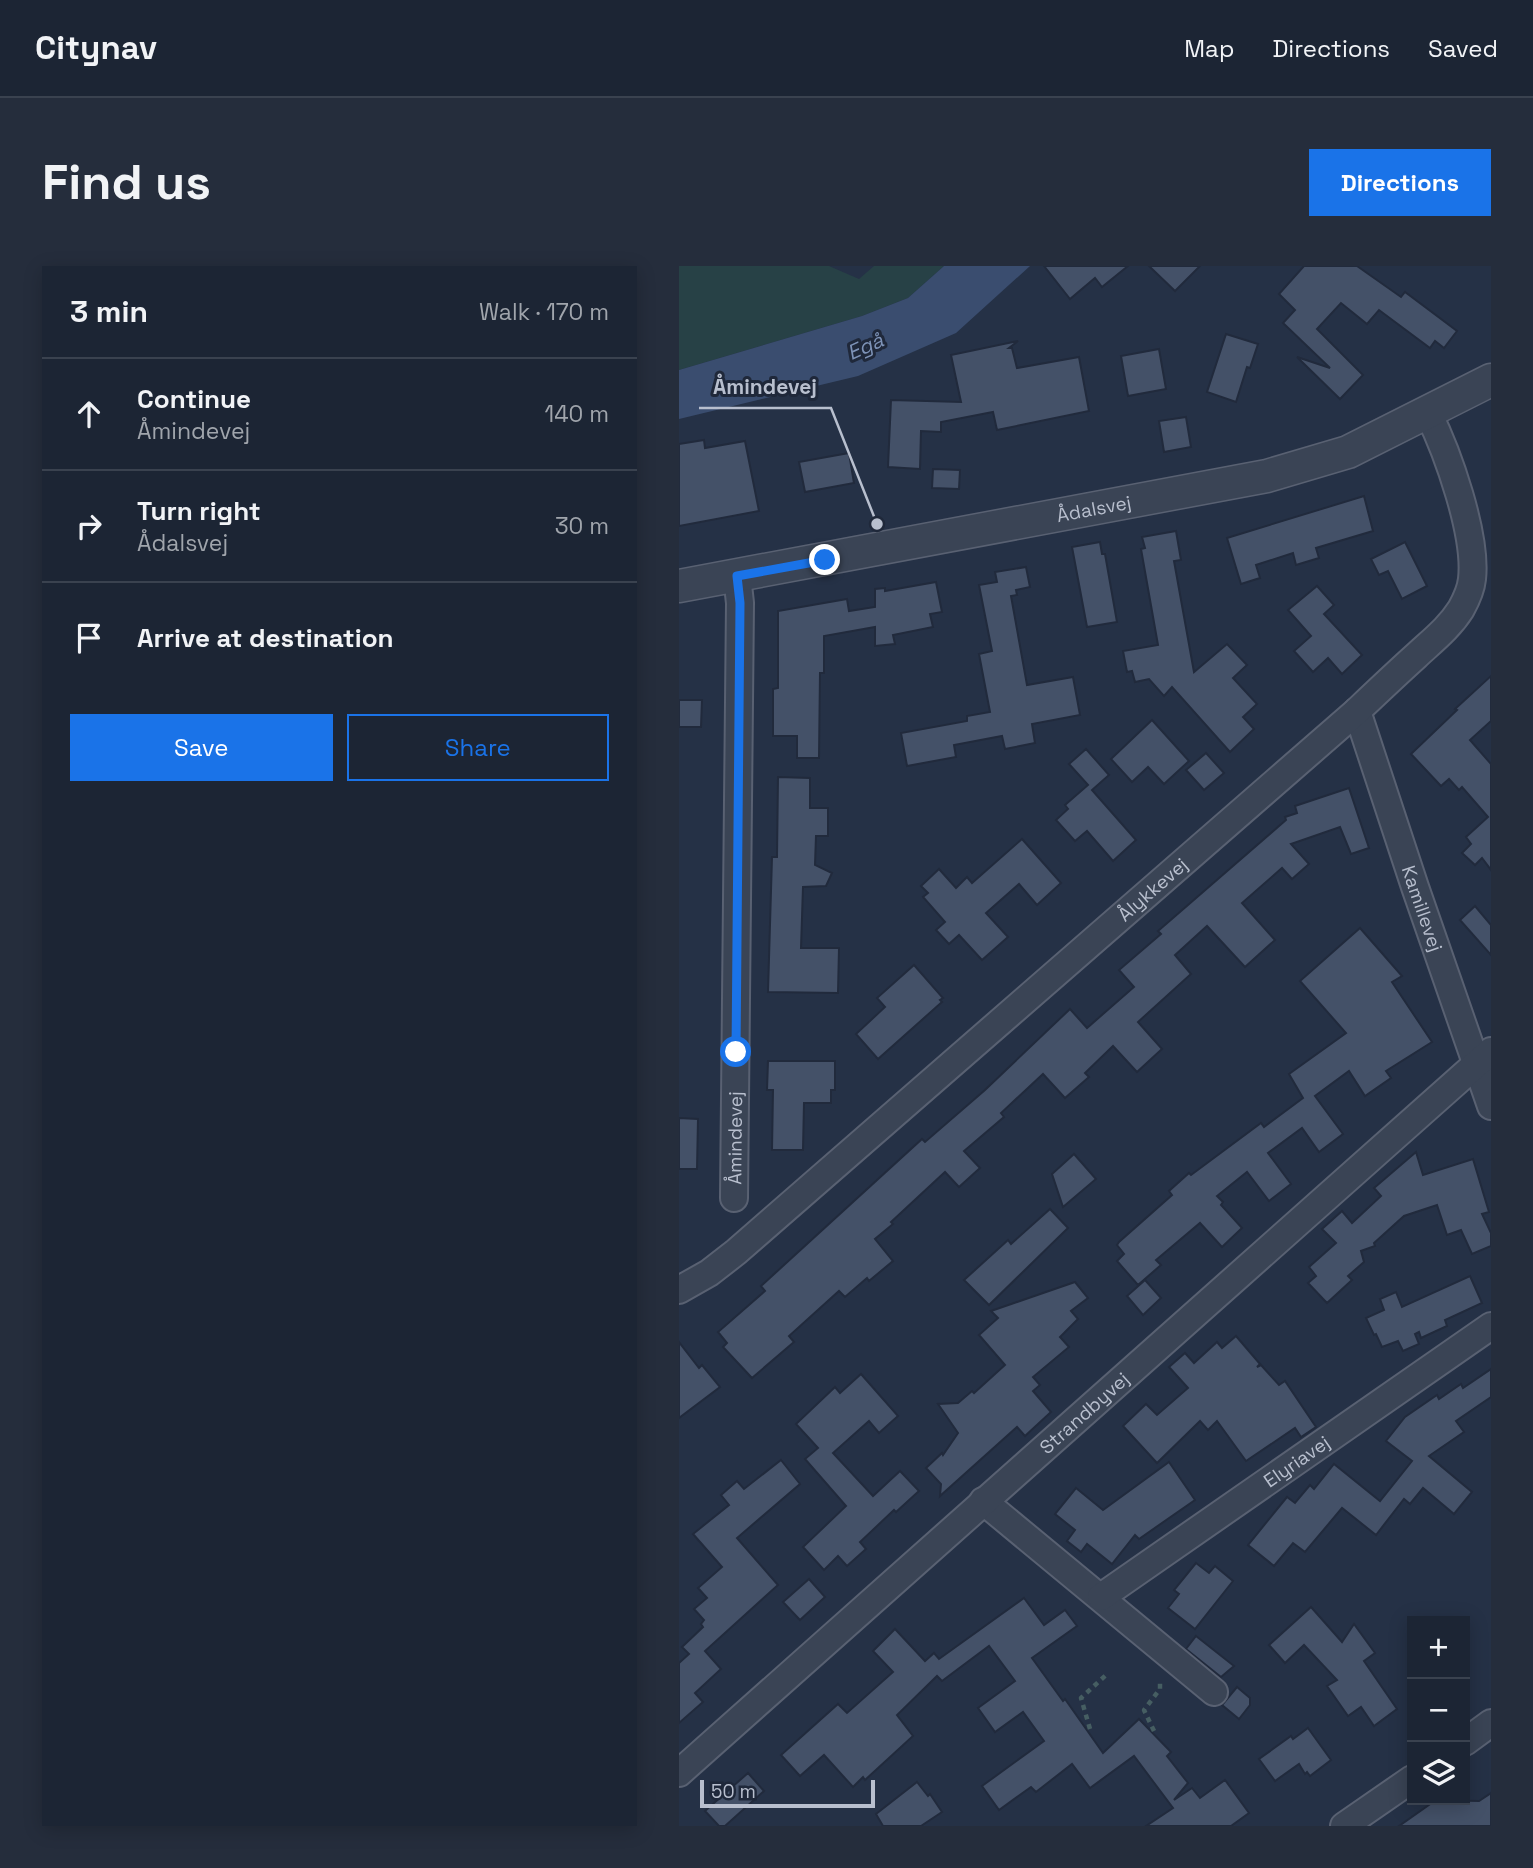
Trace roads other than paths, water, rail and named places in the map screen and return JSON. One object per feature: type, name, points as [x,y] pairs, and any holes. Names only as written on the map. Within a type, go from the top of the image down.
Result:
[{"type":"street","name":"Ådalsvej","points":[[679,586],[1267,476],[1348,452],[1491,380]]},
{"type":"street","name":"Ålykkevej","points":[[679,1290],[709,1273],[736,1252],[1357,711],[1448,627],[1460,610],[1472,580],[1470,544],[1460,499],[1440,438],[1428,413]]},
{"type":"street","name":"Åmindevej","points":[[734,1198],[740,615],[737,576]]},
{"type":"street","name":"Kamillevej","points":[[1357,711],[1415,887],[1484,1057],[1491,1106]]},
{"type":"street","name":"Strandbyvej","points":[[679,1773],[1484,1057]]},
{"type":"street","name":"Elyriavej","points":[[1101,1597],[1491,1326]]},
{"type":"street","points":[[983,1501],[1214,1692]]},
{"type":"street","points":[[1470,1738],[1491,1723]]},
{"type":"street","points":[[1344,1826],[1407,1782]]},
{"type":"water","name":"Egå","points":[[944,266],[1030,266],[956,333],[858,376],[679,419],[679,370],[862,316],[908,298]]},
{"type":"place","name":"Åmindevej","points":[[877,524]]}]
